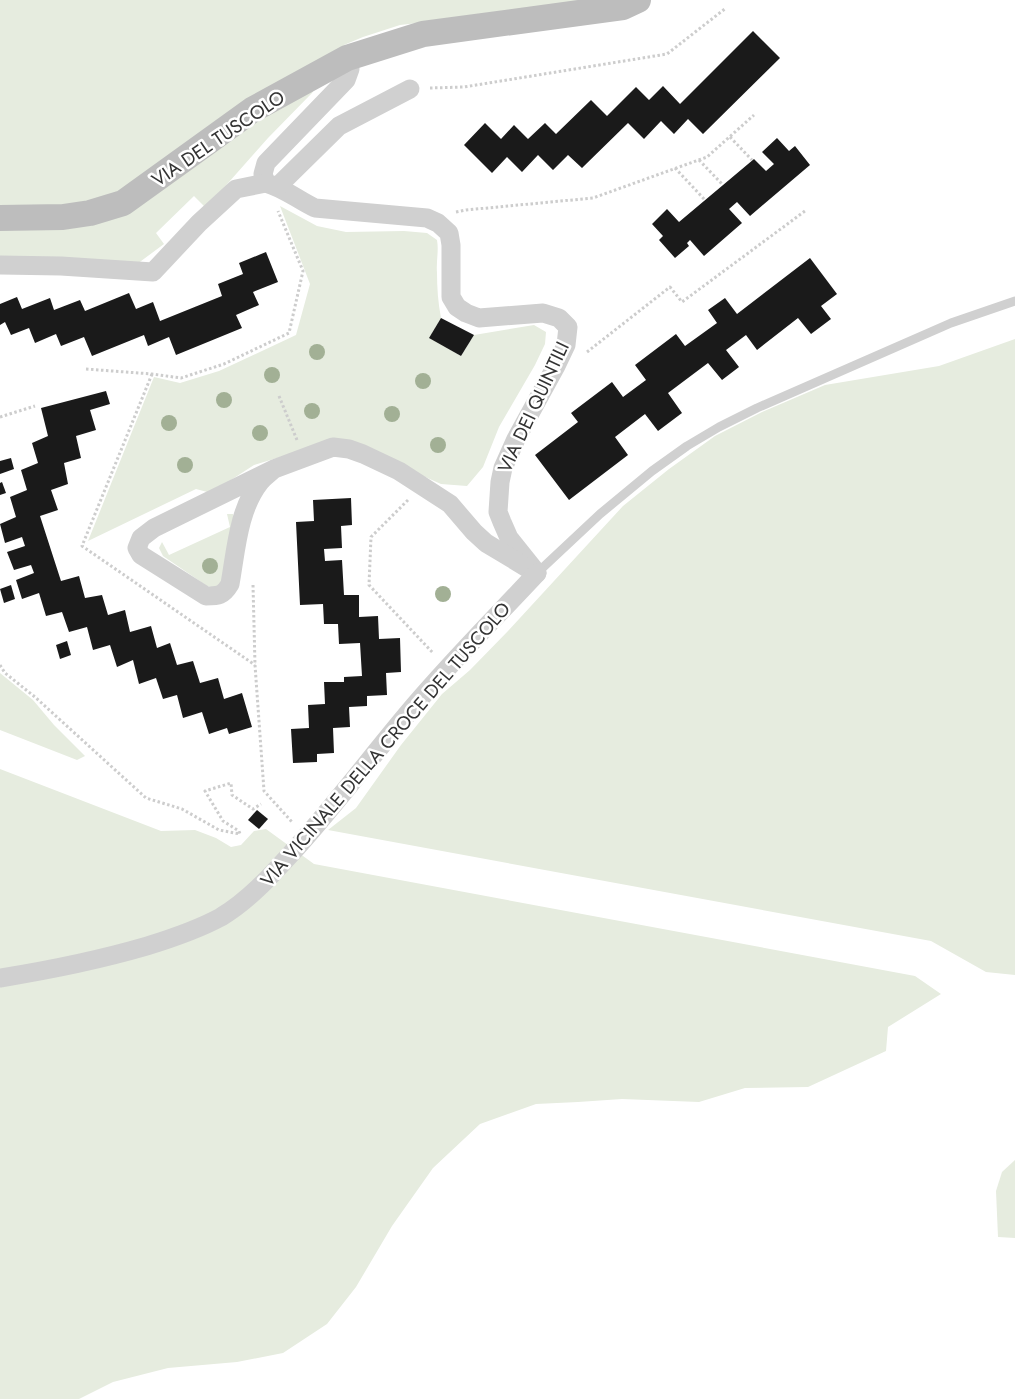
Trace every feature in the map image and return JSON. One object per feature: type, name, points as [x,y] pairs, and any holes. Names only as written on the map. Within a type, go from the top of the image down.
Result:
[{"type":"street","name":"VIA DEL TUSCOLO","points":[[0,218],[63,217],[90,214],[123,202],[252,110],[347,58],[423,34],[622,7],[638,0]]},
{"type":"street","points":[[272,185],[263,174],[266,163],[346,80],[350,69],[347,58]]},
{"type":"street","points":[[0,264],[153,272],[199,223],[236,189],[272,185],[340,126],[410,89]]},
{"type":"street","name":"VIA DEI QUINTILI","points":[[272,185],[314,208],[427,218],[438,223],[449,233],[451,245],[451,297],[457,307],[479,318],[543,313],[558,318],[568,327],[566,345],[502,468],[500,482],[498,512],[502,522],[510,538],[537,573]]},
{"type":"street","points":[[274,469],[260,482],[252,494],[241,521],[230,584],[226,591],[218,596],[206,596],[141,556],[136,548],[141,538],[154,528],[274,469],[333,447],[349,449],[399,470],[450,504],[474,532],[486,542],[537,573]]},
{"type":"street","name":"VIA VICINALE DELLA CROCE DEL TUSCOLO","points":[[0,978],[106,957],[178,936],[223,915],[246,898],[307,837],[414,705],[537,573]]},
{"type":"lane","points":[[537,573],[600,514],[652,472],[687,446],[725,424],[757,408],[951,323],[1015,301]]},
{"type":"path","points":[[410,89],[464,87],[667,54],[726,8]]},
{"type":"path","points":[[427,218],[466,210],[592,198],[707,157],[754,115]]},
{"type":"path","points":[[730,137],[752,160]]},
{"type":"path","points":[[700,160],[722,185]]},
{"type":"path","points":[[675,168],[705,200]]},
{"type":"path","points":[[86,369],[181,378],[224,364],[289,333],[303,271],[272,185]]},
{"type":"path","points":[[585,353],[670,288],[682,302],[805,211]]},
{"type":"path","points":[[152,374],[82,546],[255,665]]},
{"type":"path","points":[[278,396],[301,448],[325,441],[329,449]]},
{"type":"path","points":[[0,417],[35,406]]},
{"type":"path","points":[[423,485],[372,537],[368,585],[434,654]]},
{"type":"path","points":[[253,579],[255,665],[264,791],[307,837]]},
{"type":"path","points":[[0,665],[5,673],[36,697],[146,798],[182,809],[219,830],[240,834],[239,830],[223,821],[205,791],[231,783],[232,795],[253,809],[261,804]]},
{"type":"shaded area","points":[[0,0],[621,0],[400,25],[344,45],[312,93],[268,138],[206,208],[194,196],[156,233],[164,244],[129,270],[0,266]]},
{"type":"shaded area","points":[[280,206],[317,226],[346,232],[404,231],[427,233],[437,240],[437,289],[441,318],[430,337],[461,356],[474,335],[534,325],[546,332],[545,344],[499,427],[483,467],[467,486],[441,484],[333,441],[254,465],[211,493],[196,489],[88,541],[154,377],[180,383],[219,371],[296,335],[310,284]]},
{"type":"shaded area","points":[[1015,339],[1015,975],[986,972],[931,941],[328,830],[356,808],[401,745],[442,694],[470,670],[508,631],[623,506],[669,469],[715,436],[762,412],[825,385],[939,366]]},
{"type":"shaded area","points":[[227,514],[233,514],[235,520],[225,579],[215,588],[207,586],[163,556],[159,548],[162,542],[169,555],[230,527]]},
{"type":"shaded area","points":[[0,673],[33,700],[54,725],[85,756],[77,760],[0,730]]},
{"type":"shaded area","points":[[0,769],[161,831],[195,830],[216,838],[231,847],[241,845],[254,831],[266,829],[314,864],[915,976],[941,994],[888,1027],[886,1051],[808,1087],[745,1088],[699,1102],[622,1099],[536,1104],[480,1124],[433,1168],[392,1226],[356,1287],[327,1324],[283,1353],[237,1362],[168,1368],[113,1382],[79,1399],[0,1399]]},
{"type":"shaded area","points":[[1015,1160],[1015,1238],[998,1237],[996,1191],[1002,1172]]},
{"type":"building","points":[[753,31],[780,58],[703,134],[688,119],[674,134],[661,121],[644,139],[628,123],[582,168],[568,155],[553,170],[538,155],[522,172],[507,157],[492,173],[464,145],[485,123],[501,139],[514,125],[528,139],[545,123],[556,134],[591,100],[607,116],[636,87],[649,100],[663,86],[680,104]]},
{"type":"building","points":[[777,138],[789,151],[795,146],[810,165],[750,216],[737,202],[729,209],[742,223],[704,256],[690,240],[687,243],[689,246],[675,258],[659,240],[663,236],[652,224],[667,209],[679,222],[754,159],[766,171],[774,164],[762,152]]},
{"type":"building","points":[[266,252],[278,282],[253,292],[259,305],[236,315],[242,328],[176,355],[169,337],[148,346],[144,335],[92,356],[84,337],[61,346],[56,334],[35,343],[29,328],[11,335],[5,322],[0,325],[0,304],[17,297],[22,309],[50,298],[54,310],[80,300],[85,311],[129,293],[136,309],[153,302],[160,321],[222,296],[218,284],[243,274],[239,263]]},
{"type":"building","points":[[810,258],[837,294],[821,306],[831,319],[811,334],[798,318],[757,350],[746,335],[726,350],[739,367],[722,380],[708,363],[668,393],[682,413],[658,431],[645,414],[615,437],[628,455],[569,500],[535,455],[578,422],[571,413],[612,382],[623,397],[646,380],[635,365],[676,334],[685,346],[717,323],[708,310],[725,298],[737,314]]},
{"type":"building","points":[[441,318],[474,335],[461,356],[429,338]]},
{"type":"building","points":[[106,391],[110,404],[90,410],[96,430],[76,436],[81,458],[64,463],[68,484],[51,490],[58,510],[40,516],[61,581],[79,576],[85,598],[102,595],[108,615],[125,610],[130,632],[151,626],[157,648],[170,643],[177,665],[193,661],[200,683],[218,678],[224,699],[242,693],[252,727],[229,734],[227,728],[209,734],[202,712],[183,718],[177,695],[163,699],[156,678],[139,684],[133,660],[117,667],[110,645],[93,650],[87,627],[69,632],[62,612],[46,616],[39,593],[22,599],[16,580],[34,573],[31,565],[14,570],[7,552],[25,546],[22,537],[5,543],[0,524],[16,517],[10,497],[27,490],[21,470],[38,463],[32,443],[48,436],[41,408]]},
{"type":"building","points":[[11,458],[14,469],[0,474],[0,461]]},
{"type":"building","points":[[2,482],[6,493],[0,495],[0,483]]},
{"type":"building","points":[[351,498],[352,525],[341,526],[342,548],[324,549],[325,561],[342,560],[344,595],[359,595],[359,617],[378,616],[379,639],[400,638],[401,672],[386,673],[387,695],[367,696],[367,706],[349,707],[350,727],[333,728],[334,753],[317,754],[317,762],[293,763],[291,729],[309,728],[308,705],[325,704],[324,682],[344,682],[344,677],[362,676],[360,643],[339,644],[338,624],[324,624],[323,604],[300,605],[296,522],[314,521],[313,500]]},
{"type":"building","points":[[11,585],[15,599],[4,603],[0,589]]},
{"type":"building","points":[[67,641],[71,655],[60,659],[56,645]]},
{"type":"building","points":[[257,810],[268,819],[259,829],[248,820]]}]
